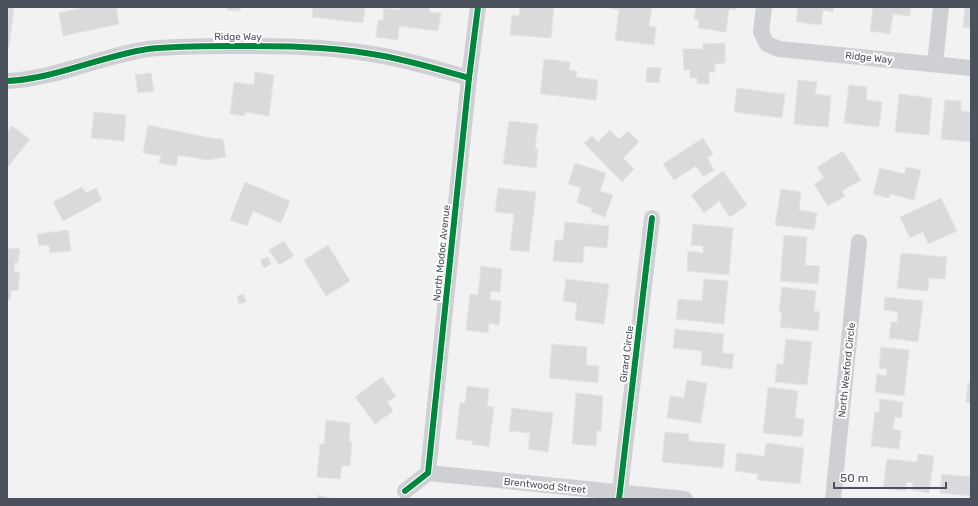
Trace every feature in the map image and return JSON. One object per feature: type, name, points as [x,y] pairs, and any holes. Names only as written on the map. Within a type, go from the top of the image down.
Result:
[{"type":"street","name":"North Modoc Avenue","points":[[428,473],[468,78],[478,7]]},
{"type":"street","name":"Ridge Way","points":[[764,7],[761,32],[767,44],[780,49],[971,68]]},
{"type":"street","points":[[935,64],[942,7]]},
{"type":"street","name":"Ridge Way","points":[[7,81],[42,76],[148,49],[197,46],[255,46],[338,49],[373,54],[411,62],[468,78]]},
{"type":"street","name":"Girard Circle","points":[[619,496],[652,218]]},
{"type":"street","name":"North Wexford Circle","points":[[833,499],[859,242]]},
{"type":"street","points":[[405,491],[428,473]]},
{"type":"street","name":"Brentwood Street","points":[[428,473],[619,496],[685,499]]},
{"type":"building","points":[[7,7],[14,8],[9,47],[7,47]]},
{"type":"building","points":[[88,7],[116,7],[119,24],[63,36],[59,13]]},
{"type":"building","points":[[227,7],[241,7],[240,11],[227,10]]},
{"type":"building","points":[[313,7],[365,7],[363,23],[312,17]]},
{"type":"building","points":[[400,7],[430,7],[429,12],[441,13],[438,31],[399,26],[398,40],[376,37],[378,20],[383,20],[384,8],[399,10]]},
{"type":"building","points":[[520,7],[554,7],[551,38],[510,35],[512,15],[519,16]]},
{"type":"building","points":[[604,7],[652,7],[649,26],[656,27],[654,45],[615,40],[619,10]]},
{"type":"building","points":[[696,7],[736,7],[736,10],[729,9],[726,32],[698,28],[699,20],[694,19]]},
{"type":"building","points":[[798,7],[834,7],[833,12],[823,10],[821,25],[796,22]]},
{"type":"building","points":[[873,7],[911,7],[910,16],[893,14],[890,34],[870,31]]},
{"type":"building","points":[[965,7],[971,7],[971,28],[963,27]]},
{"type":"building","points":[[725,43],[725,63],[715,64],[715,72],[709,72],[709,84],[697,84],[697,78],[690,78],[690,70],[684,70],[683,49],[703,49],[703,44]]},
{"type":"building","points":[[544,59],[570,62],[569,70],[577,71],[576,77],[598,80],[596,100],[540,94]]},
{"type":"building","points":[[647,67],[661,68],[659,83],[646,82]]},
{"type":"building","points":[[255,72],[274,75],[269,116],[245,112],[245,116],[230,114],[234,82],[254,85]]},
{"type":"building","points":[[151,73],[154,91],[138,93],[135,75]]},
{"type":"building","points":[[798,80],[817,82],[815,94],[831,96],[828,127],[794,124]]},
{"type":"building","points":[[849,85],[867,87],[866,100],[882,102],[879,127],[844,123]]},
{"type":"building","points":[[737,88],[785,94],[782,118],[734,112]]},
{"type":"building","points":[[899,94],[932,98],[929,135],[895,132]]},
{"type":"building","points":[[945,100],[961,101],[961,111],[971,112],[971,142],[941,139]]},
{"type":"building","points":[[94,112],[126,115],[124,141],[91,138]]},
{"type":"building","points":[[509,121],[538,124],[535,148],[538,149],[536,168],[503,164]]},
{"type":"building","points":[[148,125],[215,139],[223,139],[226,157],[207,160],[178,155],[176,166],[159,163],[161,156],[143,153]]},
{"type":"building","points":[[12,126],[30,139],[7,168],[7,132]]},
{"type":"building","points":[[610,130],[619,139],[628,131],[639,142],[623,158],[634,169],[622,182],[584,143],[592,136],[598,142]]},
{"type":"building","points":[[703,138],[713,154],[707,158],[714,170],[703,177],[696,166],[674,180],[663,164]]},
{"type":"building","points":[[843,151],[861,180],[842,191],[845,196],[828,206],[814,184],[824,178],[817,167]]},
{"type":"building","points":[[575,163],[606,173],[600,191],[613,195],[605,217],[591,212],[592,208],[577,203],[581,188],[568,184]]},
{"type":"building","points":[[906,167],[921,170],[914,200],[890,194],[889,198],[873,194],[880,168],[904,174]]},
{"type":"building","points":[[723,171],[747,205],[730,217],[719,201],[704,213],[691,195]]},
{"type":"building","points":[[245,182],[290,201],[281,223],[253,211],[247,226],[230,220]]},
{"type":"building","points":[[82,187],[86,193],[96,188],[102,200],[63,221],[53,202]]},
{"type":"building","points":[[498,188],[536,192],[529,252],[510,250],[514,214],[495,212]]},
{"type":"building","points":[[781,189],[801,192],[799,210],[817,213],[814,230],[775,225]]},
{"type":"building","points":[[941,198],[957,231],[928,244],[923,232],[910,238],[900,217]]},
{"type":"building","points":[[565,222],[609,226],[607,248],[584,246],[583,263],[553,261],[555,240],[563,240]]},
{"type":"building","points":[[693,224],[733,228],[729,275],[687,271],[688,251],[703,253],[703,246],[691,245]]},
{"type":"building","points":[[68,230],[71,251],[50,253],[49,245],[39,246],[37,234]]},
{"type":"building","points":[[784,235],[807,237],[805,265],[820,266],[818,284],[780,281]]},
{"type":"building","points":[[284,241],[294,256],[279,265],[269,250]]},
{"type":"building","points":[[328,245],[350,281],[326,296],[304,260]]},
{"type":"building","points":[[7,248],[20,249],[18,263],[15,262],[14,272],[20,272],[18,291],[11,290],[10,300],[7,299]]},
{"type":"building","points":[[901,253],[947,257],[945,279],[929,278],[928,291],[897,288]]},
{"type":"building","points":[[268,257],[271,264],[264,268],[260,260]]},
{"type":"building","points":[[481,266],[502,269],[500,292],[491,291],[490,300],[501,301],[499,325],[489,323],[488,333],[466,330],[470,294],[478,295]]},
{"type":"building","points":[[566,279],[609,284],[604,324],[575,320],[577,303],[563,301]]},
{"type":"building","points":[[704,279],[728,281],[724,324],[676,319],[678,299],[702,301]]},
{"type":"building","points":[[782,287],[816,291],[814,311],[820,312],[818,331],[780,327],[782,312],[779,311]]},
{"type":"building","points":[[244,294],[246,302],[239,304],[237,296]]},
{"type":"building","points":[[885,297],[923,301],[918,342],[889,338],[891,322],[897,322],[898,312],[884,310]]},
{"type":"building","points":[[675,329],[724,334],[722,353],[734,354],[732,369],[701,365],[702,351],[673,348]]},
{"type":"building","points":[[786,339],[812,342],[807,385],[775,382],[777,364],[783,365]]},
{"type":"building","points":[[552,344],[587,347],[586,365],[599,366],[598,383],[549,378]]},
{"type":"building","points":[[881,347],[909,350],[904,396],[875,392],[877,374],[886,376],[887,369],[879,368]]},
{"type":"building","points":[[382,377],[396,396],[387,402],[393,411],[375,424],[355,397]]},
{"type":"building","points":[[687,380],[707,383],[701,423],[667,418],[670,396],[684,398]]},
{"type":"building","points":[[968,383],[971,383],[971,403],[966,402]]},
{"type":"building","points":[[467,386],[489,389],[487,406],[494,407],[489,447],[472,444],[473,441],[456,439],[460,403],[465,403]]},
{"type":"building","points":[[768,387],[798,391],[795,418],[804,419],[802,437],[763,433]]},
{"type":"building","points":[[576,393],[603,396],[601,431],[597,431],[596,446],[572,444]]},
{"type":"building","points":[[880,399],[903,402],[901,418],[895,417],[893,429],[901,431],[899,449],[871,446],[875,412],[879,413]]},
{"type":"building","points":[[512,408],[553,413],[548,452],[528,449],[530,433],[509,431]]},
{"type":"building","points":[[326,420],[350,423],[349,442],[352,442],[350,466],[342,466],[340,479],[317,477],[320,444],[324,444]]},
{"type":"building","points":[[665,432],[689,434],[689,441],[725,444],[723,468],[662,462]]},
{"type":"building","points":[[766,443],[804,448],[800,484],[757,480],[758,474],[735,471],[737,453],[764,456]]},
{"type":"building","points":[[918,454],[934,456],[929,493],[912,490],[913,483],[907,482],[905,491],[883,488],[887,459],[917,462]]},
{"type":"building","points":[[942,474],[971,477],[971,496],[940,493]]},
{"type":"building","points":[[318,495],[334,499],[317,499]]},
{"type":"cycle path","points":[[405,491],[428,473],[469,78],[478,7]]},
{"type":"cycle path","points":[[7,81],[60,72],[130,52],[148,49],[210,46],[301,47],[354,51],[409,61],[469,78]]},
{"type":"cycle path","points":[[619,499],[652,218]]}]
